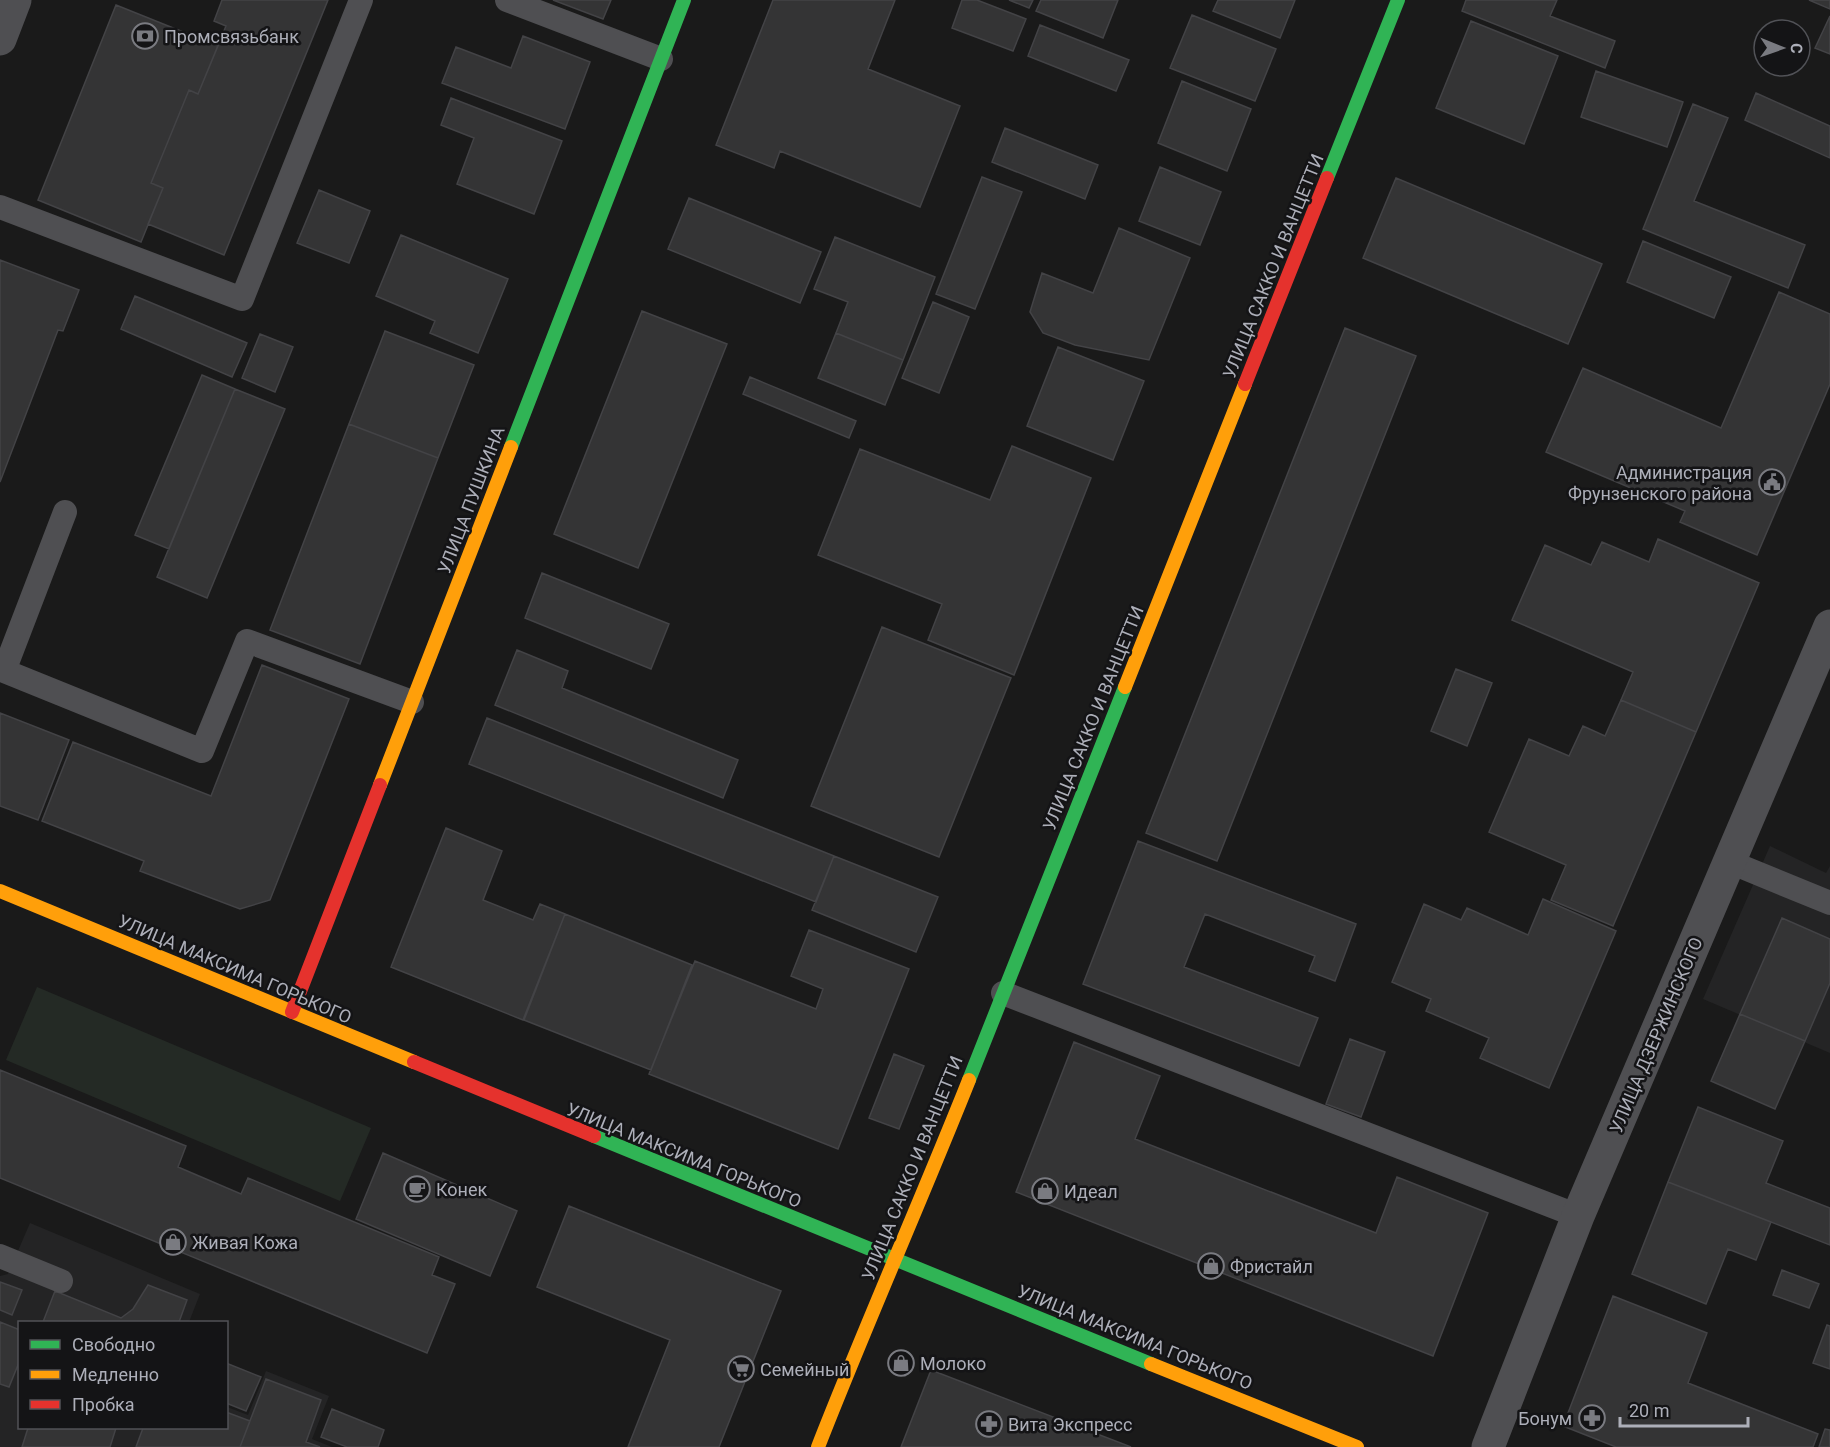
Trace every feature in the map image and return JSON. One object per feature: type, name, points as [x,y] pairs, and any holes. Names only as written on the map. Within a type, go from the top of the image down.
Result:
[{"type":"street","points":[[0,39],[15,0]]},
{"type":"street","name":"УЛИЦА ПУШКИНА","points":[[292,1012],[684,0]]},
{"type":"street","name":"УЛИЦА САККО И ВАНЦЕТТИ","points":[[818,1447],[864,1329],[895,1260],[1003,993],[1398,0]]},
{"type":"street","name":"УЛИЦА ДЗЕРЖИНСКОГО","points":[[1488,1447],[1578,1216],[1830,626]]},
{"type":"street","name":"УЛИЦА МАКСИМА ГОРЬКОГО","points":[[0,891],[895,1260],[1357,1447]]},
{"type":"lane","points":[[0,207],[242,299],[361,0]]},
{"type":"lane","points":[[507,0],[661,59]]},
{"type":"lane","points":[[65,512],[4,671],[202,751],[247,641],[412,702]]},
{"type":"lane","points":[[1730,862],[1830,903]]},
{"type":"lane","points":[[1003,993],[1578,1216]]},
{"type":"lane","points":[[0,1256],[61,1281]]},
{"type":"shaded area","points":[[1770,846],[1826,873],[1830,866],[1830,1053],[1703,999]]},
{"type":"shaded area","points":[[37,987],[371,1128],[340,1201],[6,1060]]},
{"type":"shaded area","points":[[30,1223],[200,1294],[189,1321],[18,1321],[18,1429],[228,1429],[228,1407],[248,1415],[266,1371],[329,1396],[312,1439],[332,1447],[0,1447],[0,1276],[8,1274]]},
{"type":"building","points":[[222,0],[328,0],[224,255],[148,224],[163,188],[151,183],[189,90],[198,94],[226,26],[214,21]]},
{"type":"building","points":[[553,0],[611,0],[603,19]]},
{"type":"building","points":[[773,0],[895,0],[868,69],[960,106],[920,207],[780,151],[774,168],[716,145]]},
{"type":"building","points":[[962,0],[977,0],[1026,19],[1013,51],[952,28]]},
{"type":"building","points":[[1009,0],[1033,0],[1029,8]]},
{"type":"building","points":[[1041,0],[1118,0],[1103,38],[1036,11]]},
{"type":"building","points":[[1218,0],[1295,0],[1280,38],[1213,11]]},
{"type":"building","points":[[1466,0],[1557,0],[1550,16],[1615,41],[1605,68],[1462,11]]},
{"type":"building","points":[[1809,0],[1830,0],[1830,9]]},
{"type":"building","points":[[116,5],[218,46],[198,94],[189,90],[151,183],[163,188],[141,242],[38,200]]},
{"type":"building","points":[[1192,15],[1276,49],[1255,101],[1170,68]]},
{"type":"building","points":[[1830,16],[1830,54],[1815,48]]},
{"type":"building","points":[[1471,21],[1558,56],[1524,144],[1436,108]]},
{"type":"building","points":[[1040,25],[1129,60],[1116,91],[1028,56]]},
{"type":"building","points":[[523,36],[590,62],[565,129],[442,83],[456,47],[511,68]]},
{"type":"building","points":[[1596,71],[1683,102],[1667,147],[1581,117]]},
{"type":"building","points":[[1182,81],[1251,109],[1227,171],[1158,143]]},
{"type":"building","points":[[1756,93],[1830,126],[1830,158],[1745,120]]},
{"type":"building","points":[[451,98],[562,141],[534,214],[457,184],[474,138],[441,125]]},
{"type":"building","points":[[1693,104],[1728,118],[1694,201],[1805,245],[1788,288],[1643,229]]},
{"type":"building","points":[[1005,128],[1098,165],[1085,199],[992,162]]},
{"type":"building","points":[[1160,167],[1221,192],[1200,245],[1139,221]]},
{"type":"building","points":[[982,177],[1022,192],[975,309],[936,294]]},
{"type":"building","points":[[1396,178],[1602,264],[1568,344],[1363,258]]},
{"type":"building","points":[[319,190],[370,211],[349,263],[297,243]]},
{"type":"building","points":[[689,198],[821,252],[800,303],[668,249]]},
{"type":"building","points":[[1119,228],[1190,258],[1149,360],[1075,345],[1043,333],[1030,312],[1042,273],[1093,293]]},
{"type":"building","points":[[401,235],[508,279],[478,353],[430,333],[435,321],[376,296]]},
{"type":"building","points":[[835,237],[935,277],[903,360],[836,333],[848,302],[814,289]]},
{"type":"building","points":[[1643,241],[1731,277],[1714,318],[1627,282]]},
{"type":"building","points":[[0,260],[79,290],[63,331],[58,330],[0,482]]},
{"type":"building","points":[[1779,292],[1830,314],[1830,384],[1757,555],[1680,522],[1685,511],[1546,452],[1583,368],[1721,428]]},
{"type":"building","points":[[135,296],[247,343],[232,377],[121,329]]},
{"type":"building","points":[[933,302],[969,317],[939,393],[902,378]]},
{"type":"building","points":[[642,311],[727,344],[638,568],[554,534]]},
{"type":"building","points":[[1345,328],[1416,356],[1217,861],[1146,833]]},
{"type":"building","points":[[385,331],[474,365],[438,458],[349,424]]},
{"type":"building","points":[[836,333],[903,360],[885,405],[818,378]]},
{"type":"building","points":[[260,334],[293,347],[275,392],[242,378]]},
{"type":"building","points":[[1058,347],[1144,381],[1113,460],[1027,426]]},
{"type":"building","points":[[202,375],[235,389],[169,549],[135,535]]},
{"type":"building","points":[[750,377],[856,421],[849,438],[743,394]]},
{"type":"building","points":[[235,389],[285,409],[207,598],[157,577]]},
{"type":"building","points":[[349,424],[438,458],[360,664],[270,630]]},
{"type":"building","points":[[1012,446],[1091,478],[1014,675],[928,640],[942,604],[818,555],[860,449],[990,500]]},
{"type":"building","points":[[1658,539],[1759,583],[1696,732],[1621,700],[1633,672],[1512,620],[1545,545],[1591,565],[1602,542],[1649,562]]},
{"type":"building","points":[[542,573],[669,624],[651,669],[525,618]]},
{"type":"building","points":[[882,627],[1011,678],[939,857],[811,806]]},
{"type":"building","points":[[517,650],[568,671],[562,688],[738,760],[723,798],[495,705]]},
{"type":"building","points":[[262,665],[349,699],[270,900],[240,909],[140,871],[144,861],[42,821],[73,742],[211,796]]},
{"type":"building","points":[[1456,669],[1492,683],[1467,746],[1431,731]]},
{"type":"building","points":[[1621,700],[1696,732],[1613,926],[1551,900],[1566,865],[1489,832],[1529,739],[1569,756],[1583,726],[1605,736]]},
{"type":"building","points":[[0,713],[69,740],[38,820],[0,806]]},
{"type":"building","points":[[487,718],[834,856],[816,902],[469,764]]},
{"type":"building","points":[[446,828],[502,851],[483,900],[533,920],[540,904],[565,914],[523,1020],[391,967]]},
{"type":"building","points":[[1138,841],[1356,924],[1335,981],[1309,971],[1315,956],[1205,914],[1184,967],[1318,1018],[1299,1066],[1083,984]]},
{"type":"building","points":[[834,856],[938,897],[916,952],[812,910]]},
{"type":"building","points":[[1543,899],[1616,931],[1549,1088],[1480,1058],[1489,1038],[1426,1011],[1431,999],[1392,982],[1424,904],[1461,920],[1467,908],[1528,935]]},
{"type":"building","points":[[565,914],[692,965],[651,1070],[524,1020]]},
{"type":"building","points":[[1782,918],[1830,939],[1830,983],[1805,1041],[1740,1014]]},
{"type":"building","points":[[809,930],[909,969],[838,1149],[649,1074],[695,961],[816,1009],[823,989],[791,976]]},
{"type":"building","points":[[1740,1014],[1805,1041],[1775,1109],[1711,1081]]},
{"type":"building","points":[[1350,1039],[1385,1052],[1361,1117],[1326,1104]]},
{"type":"building","points":[[1074,1042],[1160,1076],[1135,1139],[1376,1233],[1397,1177],[1488,1213],[1433,1356],[1016,1192]]},
{"type":"building","points":[[894,1054],[924,1066],[899,1129],[869,1118]]},
{"type":"building","points":[[0,1070],[186,1146],[178,1167],[241,1194],[248,1178],[439,1257],[432,1275],[455,1284],[427,1353],[0,1178]]},
{"type":"building","points":[[1698,1107],[1783,1141],[1766,1183],[1830,1208],[1830,1245],[1668,1182]]},
{"type":"building","points":[[383,1153],[517,1211],[490,1276],[356,1219]]},
{"type":"building","points":[[1668,1182],[1771,1222],[1756,1260],[1728,1249],[1706,1304],[1632,1274]]},
{"type":"building","points":[[569,1206],[781,1291],[719,1447],[628,1447],[670,1340],[537,1287]]},
{"type":"building","points":[[1782,1270],[1819,1284],[1809,1308],[1773,1295]]},
{"type":"building","points":[[0,1282],[22,1290],[12,1315],[0,1310]]},
{"type":"building","points":[[148,1285],[187,1300],[179,1321],[43,1321],[55,1291],[121,1318],[133,1309]]},
{"type":"building","points":[[1613,1296],[1707,1333],[1688,1383],[1818,1434],[1813,1447],[1616,1447],[1563,1426]]},
{"type":"building","points":[[0,1322],[18,1329],[18,1365],[9,1387],[0,1384]]},
{"type":"building","points":[[1827,1325],[1830,1326],[1830,1369],[1813,1363]]},
{"type":"building","name":"Молоко","points":[[897,1351],[912,1358],[905,1376],[889,1369]]},
{"type":"building","points":[[228,1364],[261,1377],[246,1411],[228,1404]]},
{"type":"building","points":[[931,1370],[1131,1447],[901,1447]]},
{"type":"building","points":[[266,1379],[321,1400],[306,1442],[320,1447],[240,1447]]},
{"type":"building","points":[[332,1409],[384,1430],[378,1447],[347,1447],[321,1437]]},
{"type":"building","points":[[228,1413],[250,1421],[240,1447],[136,1447],[143,1429],[228,1429]]},
{"type":"building","points":[[28,1429],[116,1429],[110,1447],[22,1447]]},
{"type":"building","points":[[1825,1429],[1830,1430],[1830,1447],[1819,1447]]},
{"type":"traffic: fast","points":[[511,447],[684,0]]},
{"type":"traffic: fast","points":[[1327,178],[1398,0]]},
{"type":"traffic: fast","points":[[969,1080],[1125,687]]},
{"type":"traffic: fast","points":[[594,1136],[1151,1364]]},
{"type":"traffic: slow","points":[[1125,687],[1245,384]]},
{"type":"traffic: slow","points":[[380,785],[511,447]]},
{"type":"traffic: slow","points":[[0,891],[414,1062]]},
{"type":"traffic: slow","points":[[818,1447],[969,1080]]},
{"type":"traffic: slow","points":[[1151,1364],[1357,1447]]},
{"type":"traffic: jam","points":[[1245,384],[1327,178]]},
{"type":"traffic: jam","points":[[292,1012],[380,785]]},
{"type":"traffic: jam","points":[[414,1062],[594,1136]]},
{"type":"place","name":"Промсвязьбанк","points":[[145,36]]},
{"type":"place","name":"Администрация Фрунзенского района","points":[[1772,482]]},
{"type":"place","name":"Конек","points":[[417,1189]]},
{"type":"place","name":"Идеал","points":[[1045,1191]]},
{"type":"place","name":"Живая Кожа","points":[[173,1242]]},
{"type":"place","name":"Фристайл","points":[[1211,1266]]},
{"type":"place","name":"Молоко","points":[[901,1363]]},
{"type":"place","name":"Семейный","points":[[741,1369]]},
{"type":"place","name":"Бонум","points":[[1592,1418]]},
{"type":"place","name":"Вита Экспресс","points":[[989,1424]]}]
